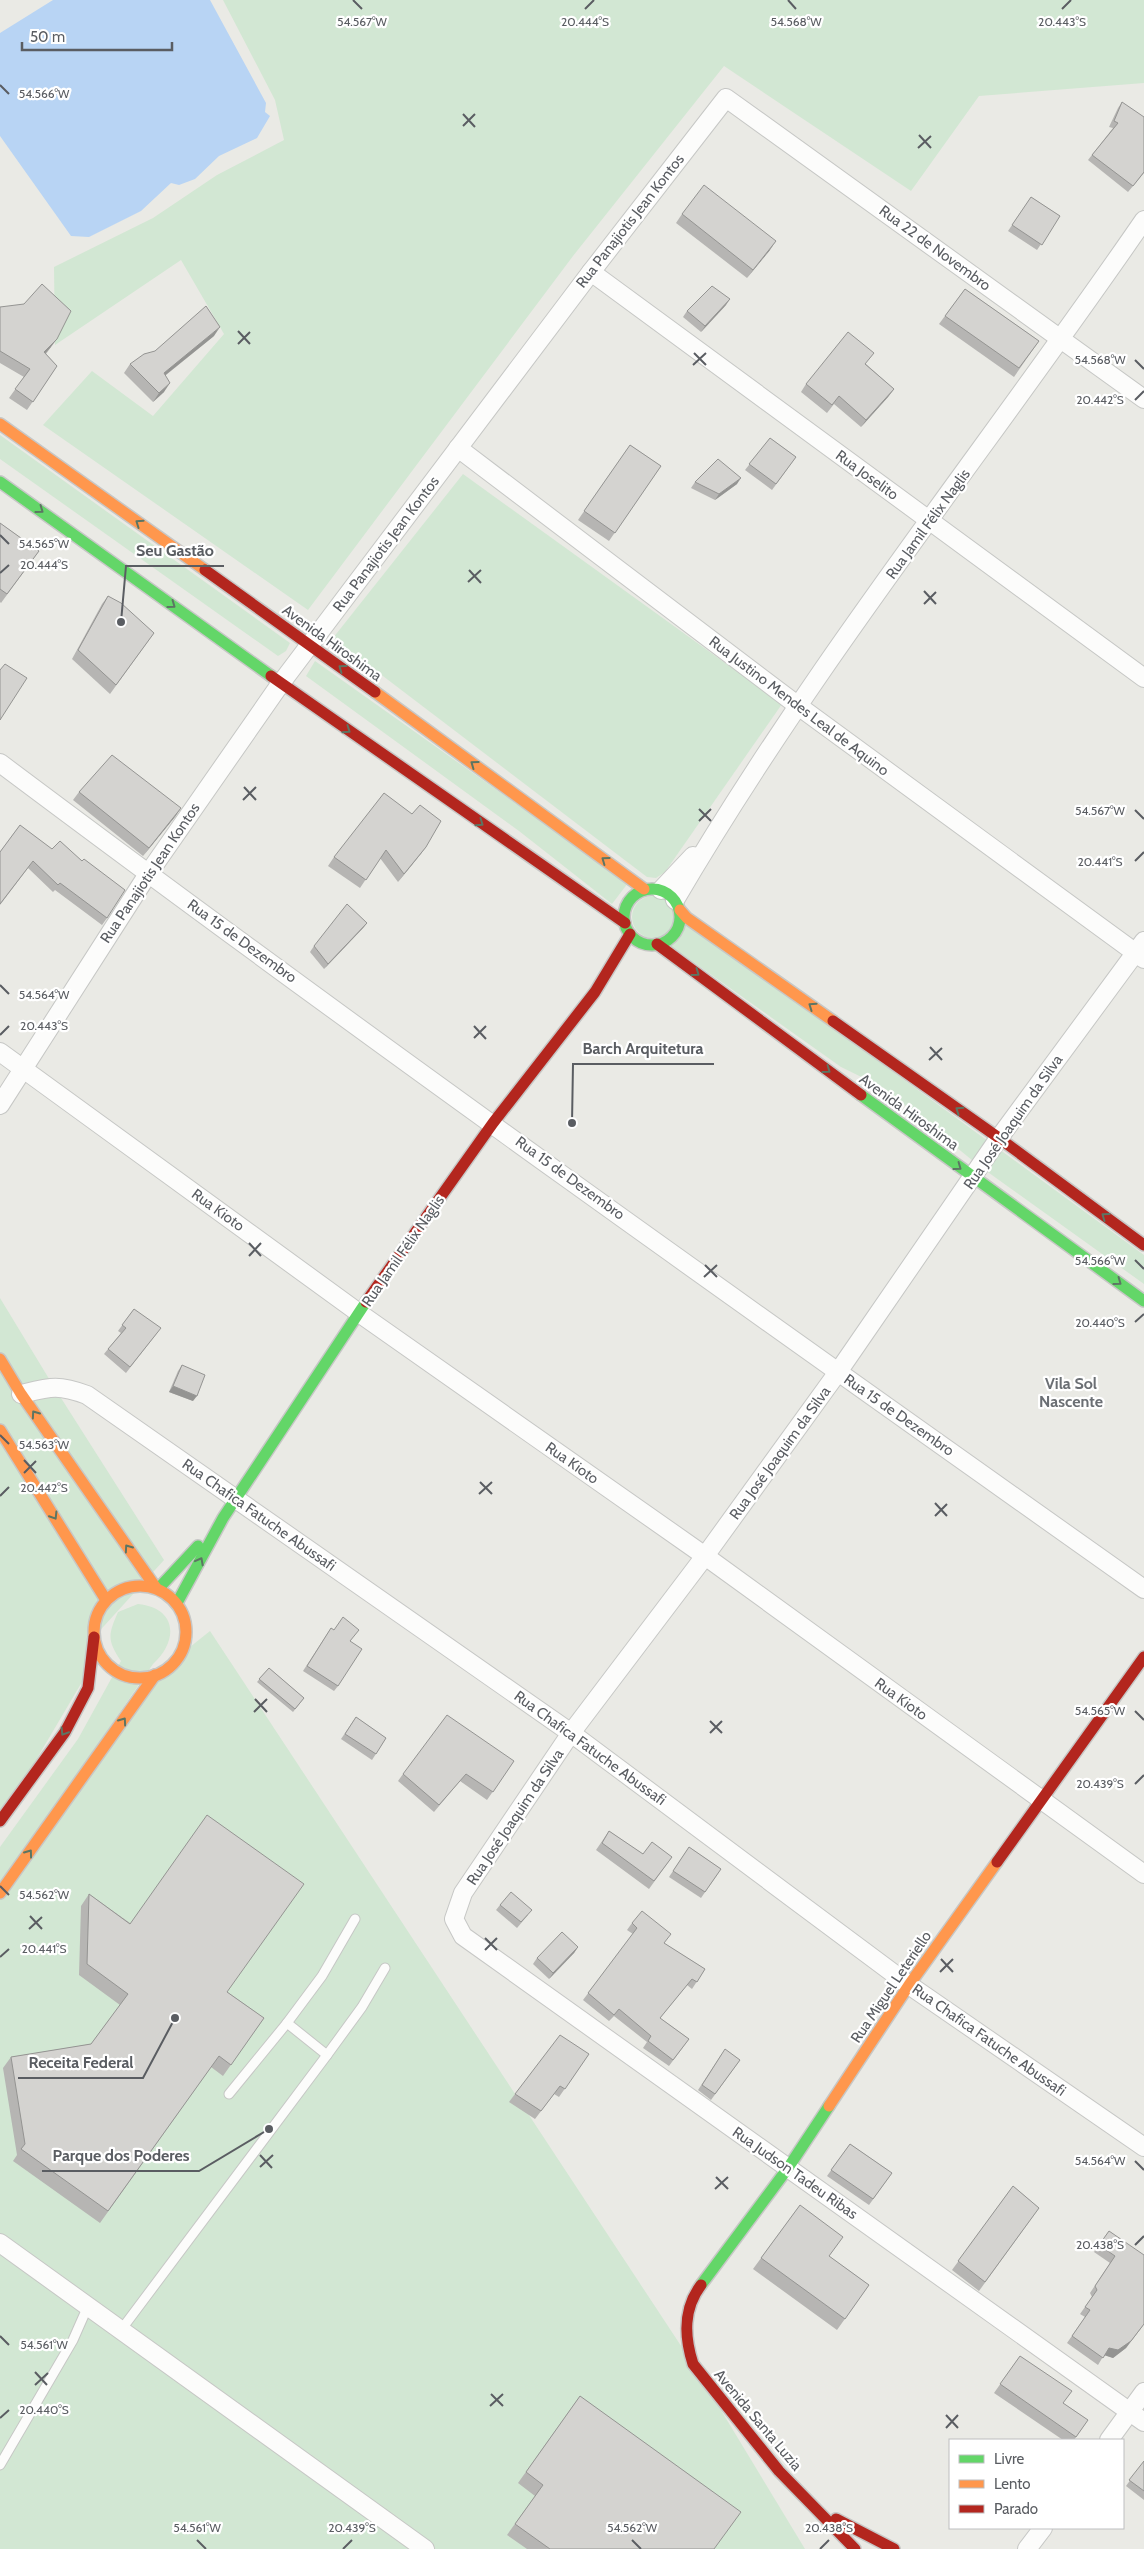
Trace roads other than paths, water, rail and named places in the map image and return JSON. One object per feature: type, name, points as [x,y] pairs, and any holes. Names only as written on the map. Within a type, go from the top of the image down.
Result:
[{"type":"main road","name":"Avenida Hiroshima","points":[[0,424],[652,890]]},
{"type":"main road","points":[[0,482],[608,914],[645,944],[657,944],[673,936],[680,919],[678,905],[652,890],[636,893],[626,906],[627,929]]},
{"type":"main road","name":"Avenida Hiroshima","points":[[678,905],[695,923],[999,1138],[1144,1245]]},
{"type":"main road","name":"Rua Jamil Félix Naglis","points":[[595,992],[627,929]]},
{"type":"main road","points":[[636,956],[645,944]]},
{"type":"main road","name":"Avenida Hiroshima","points":[[657,944],[973,1178],[1144,1301]]},
{"type":"main road","name":"Rua Jamil Félix Naglis","points":[[157,1588],[223,1518],[359,1313],[493,1123],[595,992],[622,968]]},
{"type":"main road","points":[[0,1359],[21,1394],[157,1588],[177,1603],[185,1619],[186,1636],[181,1653],[170,1667],[155,1675],[139,1678],[123,1675],[109,1666],[99,1653],[94,1637]]},
{"type":"main road","points":[[0,1430],[106,1600]]},
{"type":"main road","name":"Rua Jamil Félix Naglis","points":[[177,1603],[223,1518]]},
{"type":"main road","points":[[0,1821],[65,1732],[88,1688],[96,1617],[106,1600],[121,1589],[138,1585],[157,1588]]},
{"type":"main road","name":"Rua Miguel Leteriello","points":[[686,2343],[686,2319],[695,2293],[788,2168],[909,1984],[1144,1657]]},
{"type":"main road","points":[[0,1893],[155,1675]]},
{"type":"main road","name":"Avenida Santa Luzia","points":[[686,2343],[693,2364],[779,2472],[855,2549]]},
{"type":"main road","name":"Avenida Santa Luzia","points":[[817,2509],[894,2549]]},
{"type":"street","name":"Rua Panajiotis Jean Kontos","points":[[0,1105],[148,874],[281,683],[591,272],[726,98]]},
{"type":"street","name":"Rua 22 de Novembro","points":[[726,98],[1144,399]]},
{"type":"street","name":"Rua Jamil Félix Naglis","points":[[678,905],[716,830],[797,705],[1062,339],[1144,220]]},
{"type":"street","name":"Rua Joselito","points":[[591,272],[1144,678]]},
{"type":"street","name":"Rua Justino Mendes Leal de Aquino","points":[[458,448],[797,705],[1141,951]]},
{"type":"street","name":"Rua 15 de Dezembro","points":[[0,763],[148,874],[838,1372],[1144,1588]]},
{"type":"street","name":"Rua Jamil Félix Naglis","points":[[652,890],[716,830]]},
{"type":"street","name":"Rua José Joaquim da Silva","points":[[454,1919],[464,1893],[571,1733],[705,1556],[838,1372],[999,1138],[1141,951]]},
{"type":"street","name":"Rua Kioto","points":[[0,1052],[359,1313],[705,1556],[1144,1874]]},
{"type":"street","name":"Rua Chafica Fatuche Abussafi","points":[[21,1394],[47,1387],[65,1387],[87,1395],[571,1733],[909,1984],[1144,2147]]},
{"type":"street","name":"Rua Judson Tadeu Ribas","points":[[454,1919],[463,1936],[1137,2417]]},
{"type":"street","points":[[0,2243],[424,2549]]},
{"type":"street","points":[[1110,2439],[1137,2417],[1144,2392]]},
{"type":"street","points":[[1027,2549],[1042,2529]]},
{"type":"lane","points":[[229,2094],[287,2023],[322,1976],[355,1920]]},
{"type":"lane","points":[[120,2330],[327,2055],[362,2007],[385,1968]]},
{"type":"lane","points":[[287,2023],[327,2055]]},
{"type":"lane","points":[[0,2466],[73,2340],[88,2306]]},
{"type":"water","points":[[53,0],[210,0],[266,103],[265,112],[270,116],[257,138],[219,156],[195,179],[179,185],[171,183],[141,211],[89,237],[71,236],[0,136],[0,33]]},
{"type":"place","name":"Seu Gastão","points":[[121,622]]},
{"type":"place","name":"Barch Arquitetura","points":[[572,1123]]},
{"type":"place","name":"Receita Federal","points":[[175,2018]]},
{"type":"place","name":"Parque dos Poderes","points":[[269,2129]]},
{"type":"district","name":"Vila Sol Nascente","points":[[1071,1392]]}]
